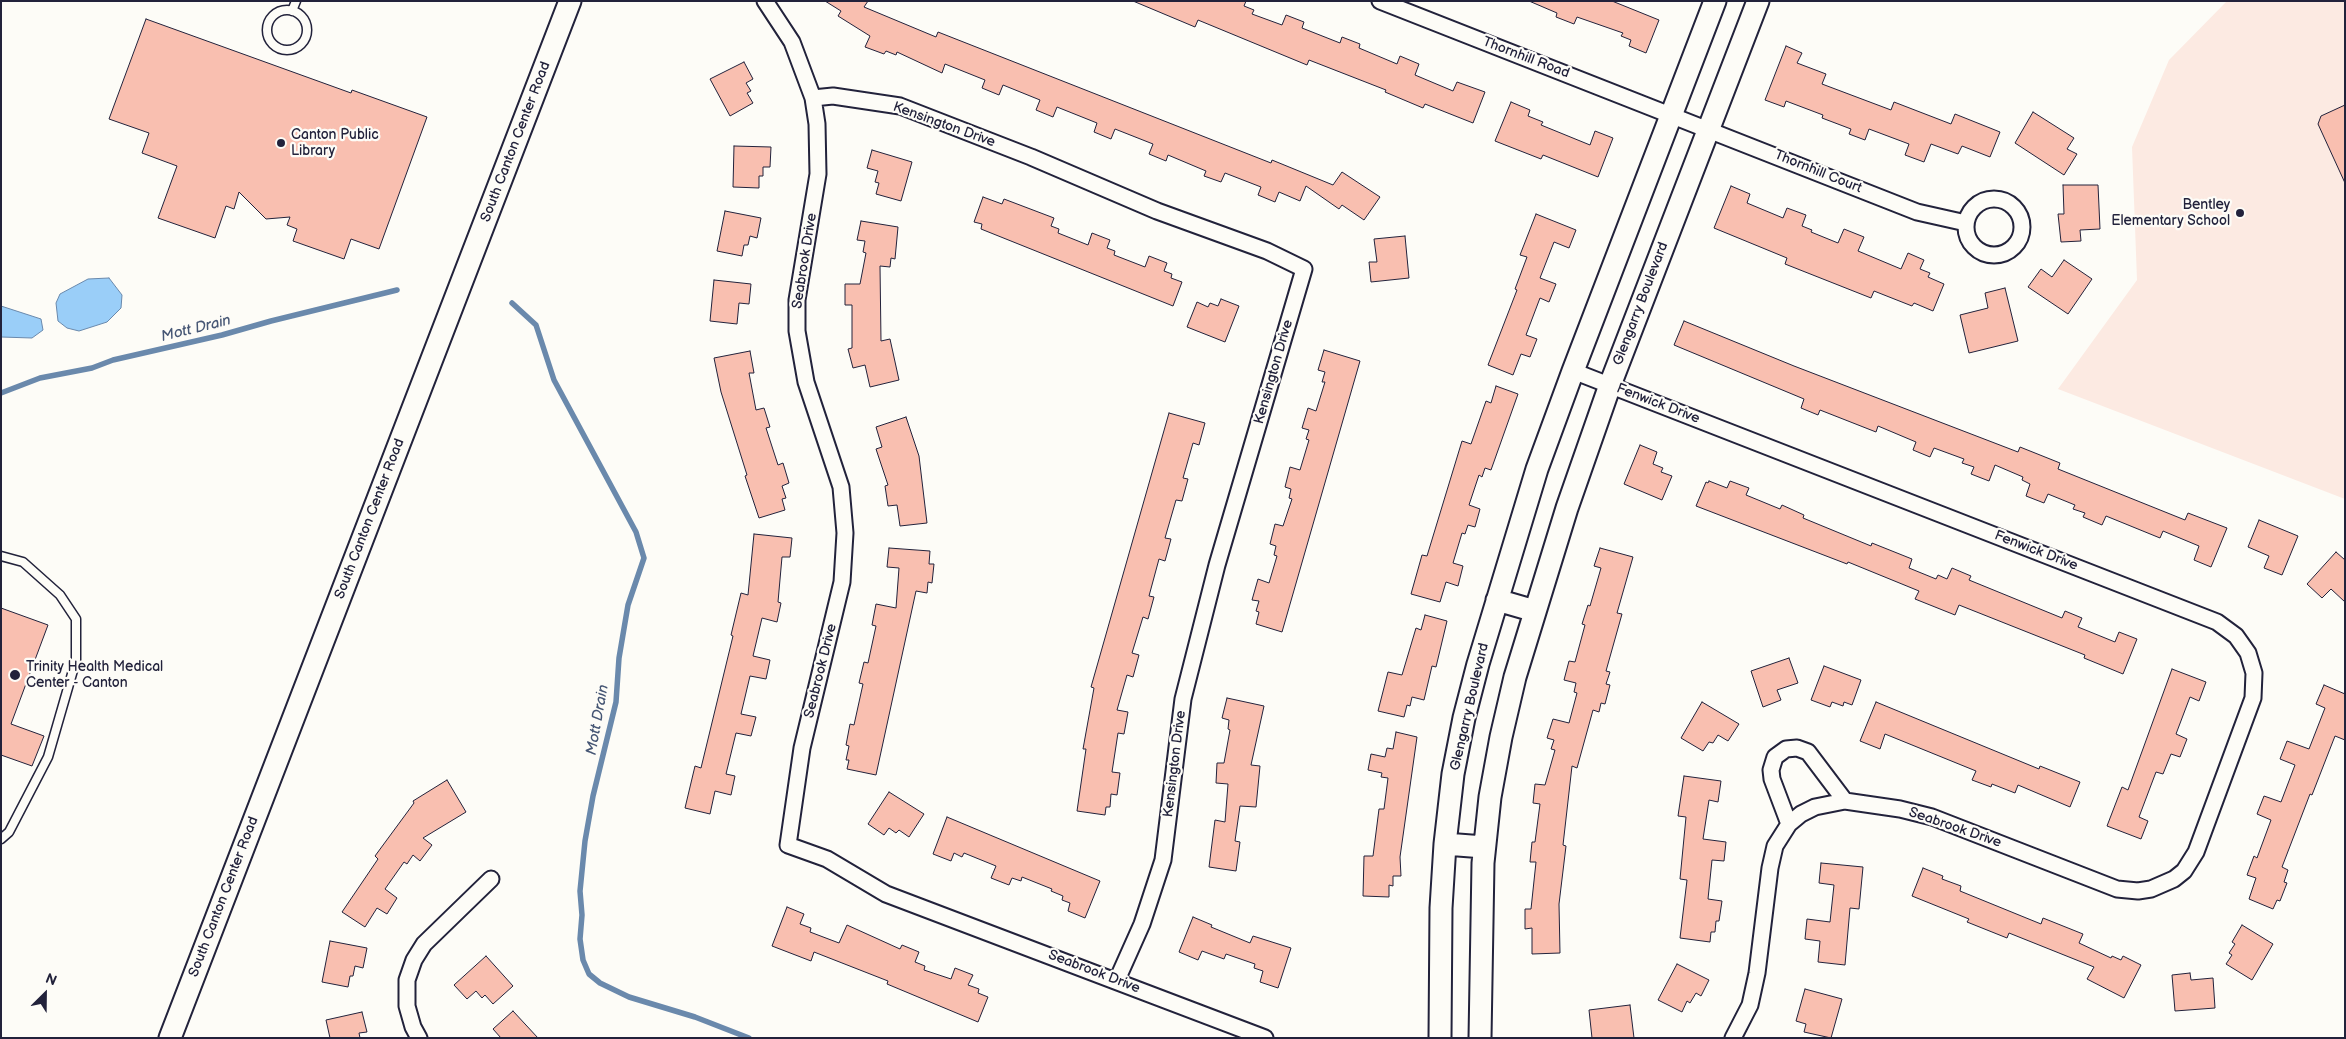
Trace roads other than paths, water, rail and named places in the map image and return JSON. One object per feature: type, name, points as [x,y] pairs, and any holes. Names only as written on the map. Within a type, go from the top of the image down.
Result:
[{"type":"street","name":"South Canton Center Road","points":[[170,1038],[570,1]]},
{"type":"street","name":"Seabrook Drive","points":[[765,1],[792,42],[813,98],[817,124],[818,174],[797,300],[797,331],[806,382],[841,487],[845,533],[842,582],[802,748],[788,845],[827,859],[886,894],[1117,980],[1265,1038]]},
{"type":"street","name":"Thornhill Road","points":[[1380,1],[1671,114]]},
{"type":"street","name":"Glengarry Boulevard","points":[[1440,1038],[1441,908],[1445,844],[1453,774],[1464,718],[1538,469],[1573,371],[1715,1]]},
{"type":"street","name":"Glengarry Boulevard","points":[[1480,1038],[1484,847],[1490,797],[1515,677],[1567,508],[1610,385],[1758,1]]},
{"type":"street","name":"Kensington Drive","points":[[813,98],[833,96],[900,106],[1032,157],[1158,211],[1267,251],[1304,269],[1217,565],[1182,698],[1163,860],[1142,924],[1117,980]]},
{"type":"street","name":"Thornhill Court","points":[[1671,114],[1917,212],[1966,223]]},
{"type":"street","name":"Fenwick Drive","points":[[1573,371],[2217,622],[2236,636],[2248,653],[2254,673],[2253,698],[2196,852],[2184,870],[2163,885]]},
{"type":"street","points":[[1498,600],[1536,611]]},
{"type":"street","points":[[1789,824],[1772,778],[1771,770],[1775,757],[1786,749],[1797,748],[1808,752],[1845,801]]},
{"type":"street","name":"Seabrook Drive","points":[[1734,1038],[1750,1005],[1757,973],[1770,868],[1776,846],[1789,824],[1815,807],[1845,801],[1900,809],[1932,817],[2117,889],[2138,891],[2163,885]]},
{"type":"street","points":[[1445,844],[1484,847]]},
{"type":"street","points":[[419,1038],[407,1006],[407,980],[414,960],[424,944],[491,879]]},
{"type":"lane","points":[[292,11],[296,1]]},
{"type":"lane","points":[[292,11],[298,14],[306,24],[306,37],[298,47],[292,50],[279,49],[269,40],[267,34],[269,20],[279,12],[292,11]]},
{"type":"lane","points":[[1,556],[22,562],[60,595],[76,618],[76,660],[48,757],[9,832],[1,838]]},
{"type":"water","points":[[109,278],[122,295],[121,308],[107,322],[79,331],[67,328],[58,321],[56,303],[60,294],[88,279]]},
{"type":"water","points":[[1,306],[41,319],[43,330],[32,338],[1,337]]},
{"type":"waterway","name":"Mott Drain","points":[[1,393],[40,378],[92,368],[113,360],[222,335],[397,290]]},
{"type":"waterway","name":"Mott Drain","points":[[512,303],[536,325],[554,380],[636,532],[644,558],[628,605],[619,658],[616,702],[593,796],[585,841],[580,891],[582,915],[580,939],[583,960],[589,974],[600,983],[629,997],[695,1017],[749,1038]]},
{"type":"place","name":"Canton Public Library","points":[[281,143]]},
{"type":"place","name":"Bentley Elementary School","points":[[2240,213]]},
{"type":"place","name":"Trinity Health Medical Center - Canton","points":[[15,675]]}]
